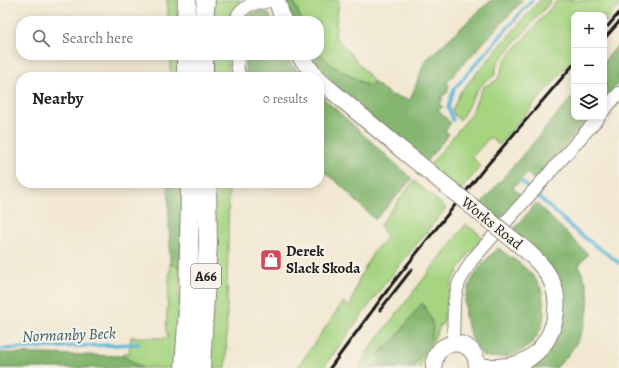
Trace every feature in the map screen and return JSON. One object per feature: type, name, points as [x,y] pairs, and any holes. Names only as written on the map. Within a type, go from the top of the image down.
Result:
[{"type":"highway","points":[[204,16],[206,0]]},
{"type":"highway","points":[[205,16],[210,0]]},
{"type":"highway","points":[[186,60],[186,72]]},
{"type":"highway","points":[[204,60],[204,72]]},
{"type":"highway","name":"A66","points":[[184,368],[188,308],[190,188]]},
{"type":"highway","name":"A66","points":[[201,368],[208,243],[207,188]]},
{"type":"main road","points":[[276,0],[281,16]]},
{"type":"main road","points":[[303,60],[312,72]]},
{"type":"main road","name":"Works Road","points":[[324,84],[402,150],[521,246],[541,265],[550,278],[556,292],[557,305],[555,321],[550,334],[542,347],[528,359],[511,366],[478,368]]},
{"type":"main road","points":[[434,368],[433,362],[436,353],[443,347],[453,343],[468,347],[475,354],[478,368]]},
{"type":"street","points":[[238,16],[238,14],[249,5],[276,0]]},
{"type":"street","points":[[237,60],[238,72]]},
{"type":"street","points":[[607,107],[619,93]]},
{"type":"street","points":[[453,343],[454,303],[459,282],[472,260],[523,200],[595,120]]},
{"type":"green space","points":[[167,0],[177,0],[178,16],[168,16]]},
{"type":"green space","points":[[215,0],[241,0],[230,13],[230,16],[214,16]]},
{"type":"green space","points":[[288,0],[293,0],[300,16],[290,16]]},
{"type":"green space","points":[[293,0],[339,0],[335,36],[375,83],[369,86],[333,66],[324,57],[324,16],[300,16]]},
{"type":"green space","points":[[491,0],[523,0],[447,82],[449,86],[447,93],[441,97],[443,100],[439,104],[443,107],[438,110],[451,123],[445,131],[449,134],[426,162],[327,83],[324,79],[324,72],[320,72],[311,60],[324,60],[324,57],[333,66],[368,86],[375,83],[391,95],[410,100],[425,61]]},
{"type":"green space","points":[[540,0],[552,0],[498,62],[494,76],[482,84],[478,89],[460,120],[455,116],[452,110],[461,91]]},
{"type":"green space","points":[[558,0],[619,0],[619,6],[607,20],[607,12],[571,12],[571,61],[499,145],[490,137],[472,157],[481,166],[460,191],[429,166],[470,116],[483,87],[496,81],[500,75],[505,60]]},
{"type":"green space","points":[[262,11],[268,13],[270,16],[247,16],[252,13]]},
{"type":"green space","points":[[619,44],[619,83],[607,97],[607,84],[607,58]]},
{"type":"green space","points":[[170,60],[179,60],[179,72],[171,72]]},
{"type":"green space","points":[[213,60],[227,60],[230,72],[211,72]]},
{"type":"green space","points":[[244,60],[289,60],[298,72],[246,72]]},
{"type":"green space","points":[[324,99],[412,179],[375,220],[338,183],[324,172]]},
{"type":"green space","points":[[571,99],[571,120],[587,120],[535,180],[527,173],[513,188],[521,195],[499,222],[479,206]]},
{"type":"green space","points":[[414,181],[446,208],[386,282],[323,368],[297,368],[343,302],[350,307],[359,279],[374,251],[387,237],[380,225]]},
{"type":"green space","points":[[168,188],[182,188],[181,267],[170,264]]},
{"type":"green space","points":[[211,188],[229,188],[226,368],[207,368]]},
{"type":"green space","points":[[536,203],[588,254],[579,265],[586,281],[588,291],[588,313],[581,334],[576,343],[556,368],[530,368],[552,348],[563,324],[564,309],[513,231]]},
{"type":"green space","points":[[466,224],[484,238],[469,253],[452,281],[443,324],[441,324],[420,368],[413,368],[428,344],[422,304],[394,340],[377,355],[381,358],[374,368],[359,368],[367,352]]},
{"type":"green space","points":[[498,248],[522,265],[537,281],[542,291],[544,313],[542,325],[537,336],[530,345],[521,352],[509,356],[483,356],[473,340],[467,326],[465,299],[469,286],[476,273]]},
{"type":"green space","points":[[170,264],[181,267],[175,368],[142,368],[123,356],[123,353],[129,353],[131,337],[168,338],[166,330]]},
{"type":"green space","points":[[422,303],[432,322],[433,330],[429,343],[413,368],[374,368],[381,358],[377,355],[394,340]]},
{"type":"green space","points":[[0,353],[123,356],[142,368],[0,368]]},
{"type":"waterway","points":[[453,120],[448,107],[454,89],[532,0]]},
{"type":"waterway","points":[[521,181],[577,232],[619,263]]},
{"type":"waterway","name":"Normanby Beck","points":[[0,349],[139,344]]},
{"type":"railway","points":[[608,26],[619,13]]},
{"type":"railway","points":[[607,36],[619,22]]},
{"type":"railway","points":[[330,368],[392,284],[483,170],[571,67]]},
{"type":"railway","points":[[380,310],[412,269]]},
{"type":"place","name":"Derek Slack Skoda","points":[[271,260]]}]
